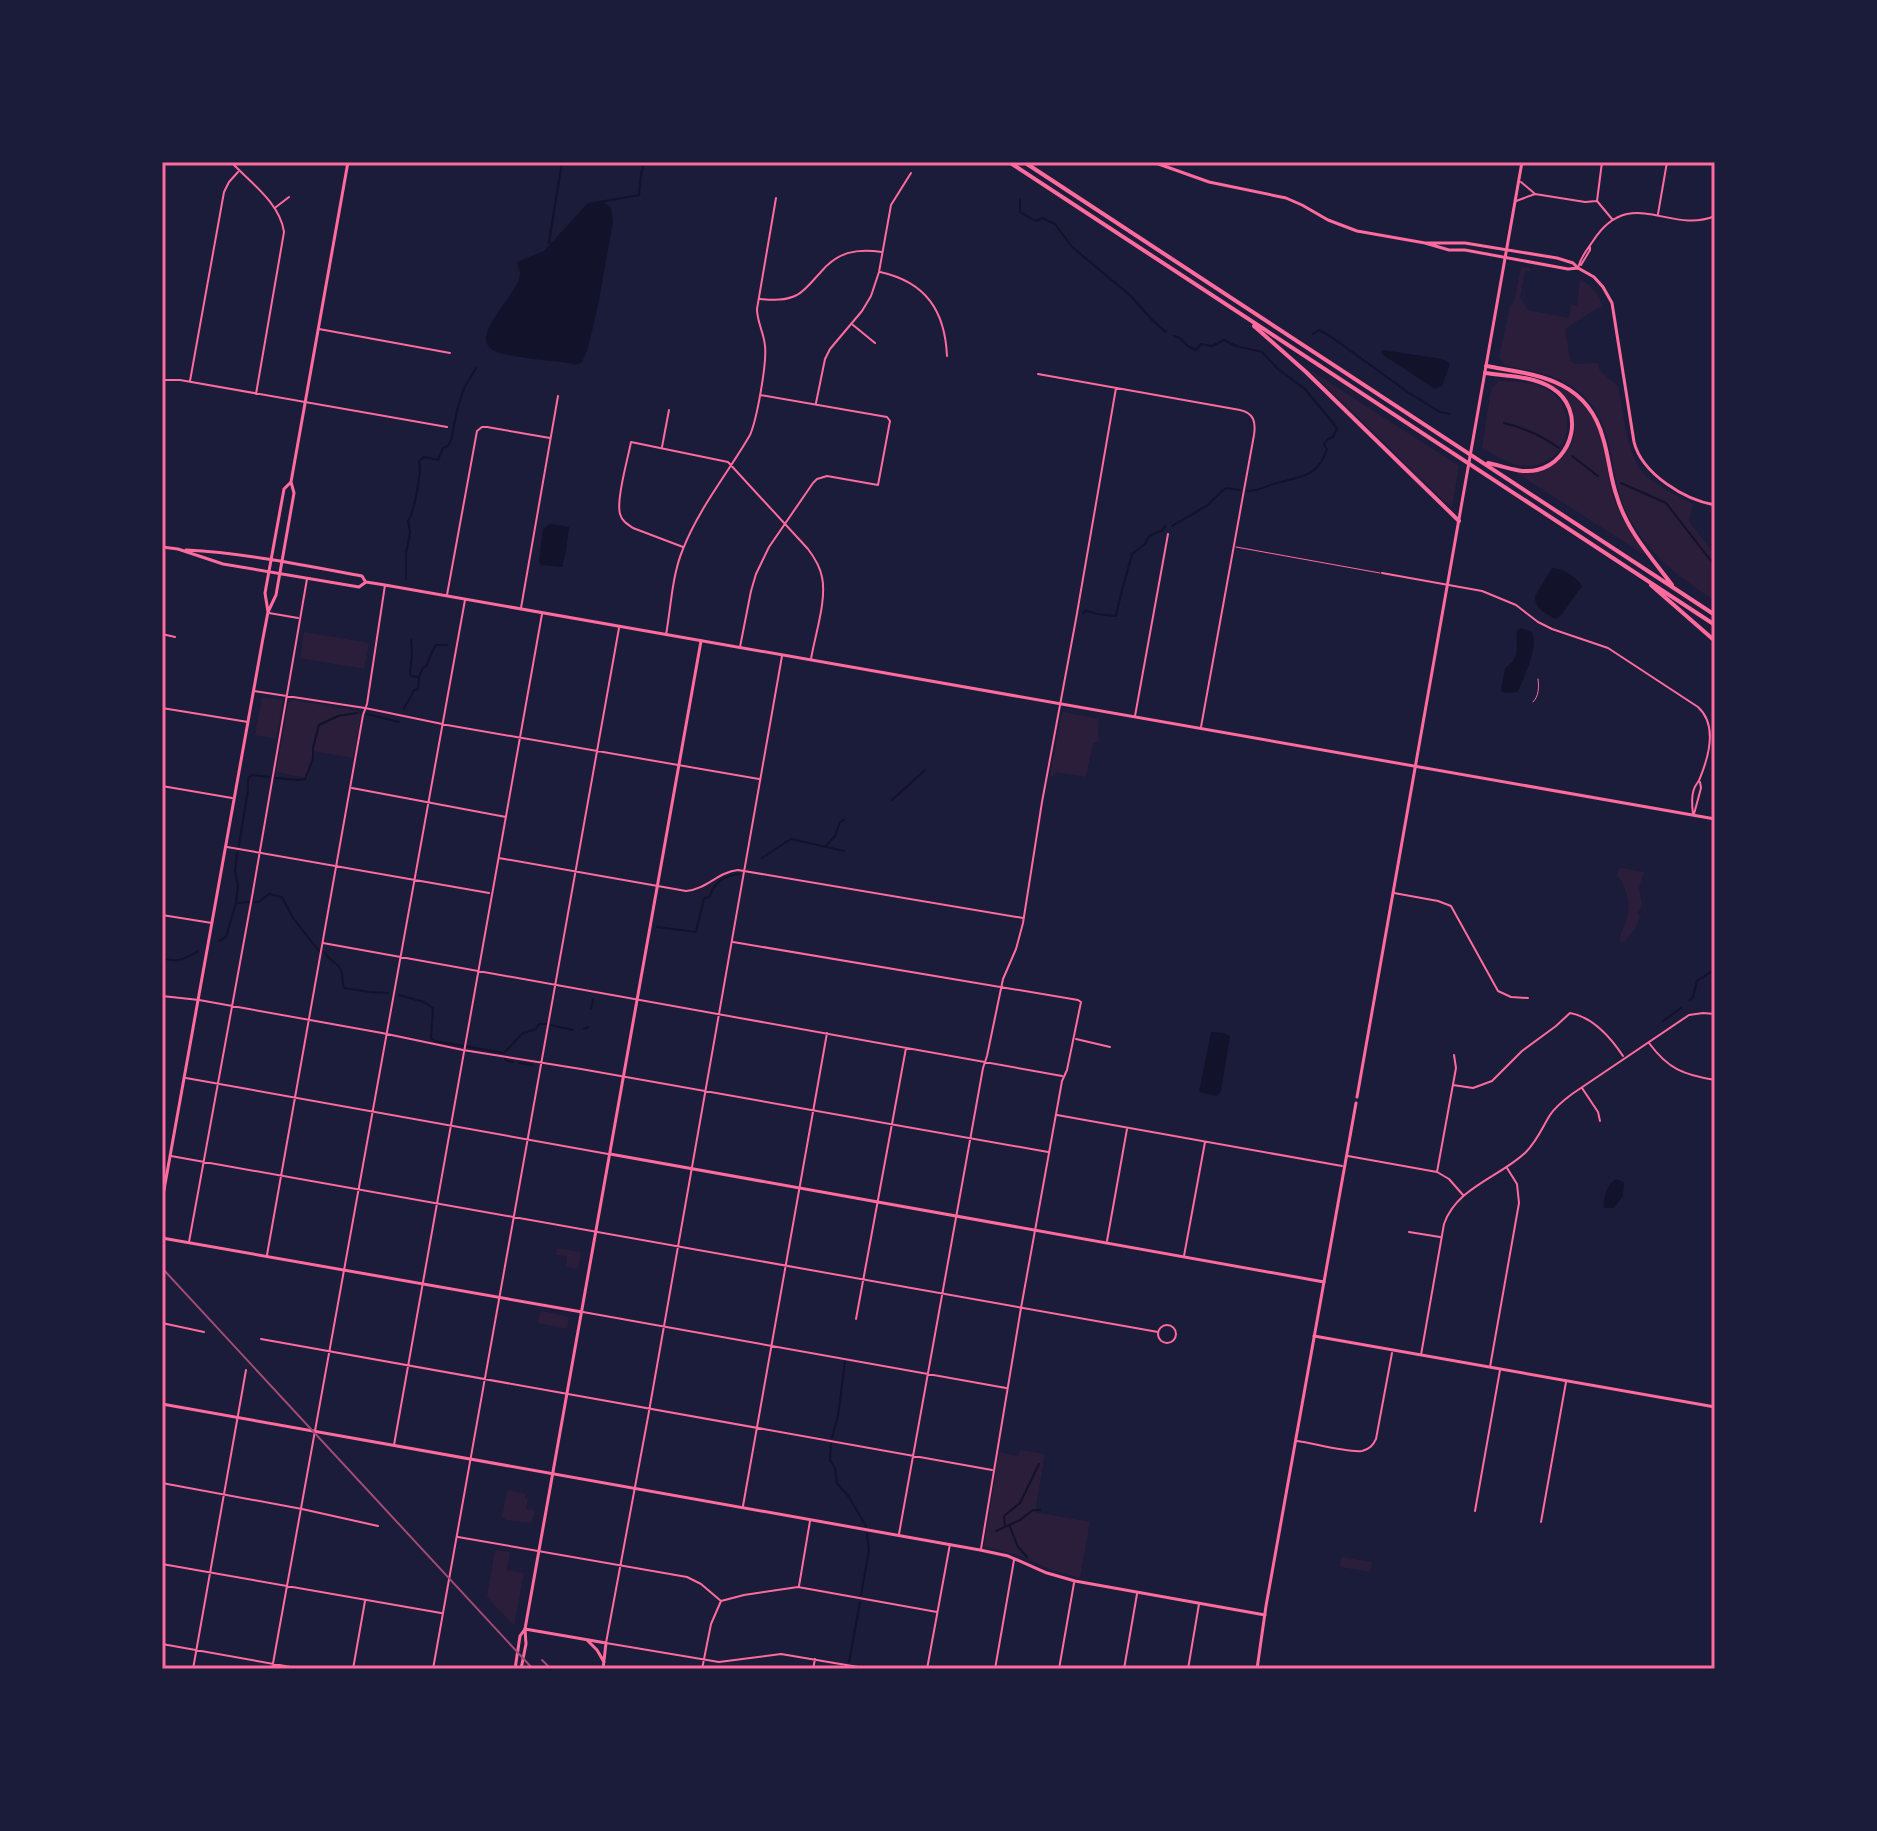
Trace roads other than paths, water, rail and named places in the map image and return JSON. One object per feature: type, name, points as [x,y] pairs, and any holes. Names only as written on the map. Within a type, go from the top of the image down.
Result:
[{"type":"highway","points":[[1009,162],[1715,625]]},
{"type":"highway","points":[[1024,162],[1715,615]]},
{"type":"highway","points":[[1243,316],[1314,379],[1459,521]]},
{"type":"highway","points":[[1486,366],[1552,380],[1568,388],[1585,403],[1601,430],[1620,507],[1642,546],[1674,588]]},
{"type":"highway","points":[[1482,461],[1521,471],[1541,469],[1562,454],[1569,443],[1572,429],[1567,405],[1549,386],[1532,380],[1485,373]]},
{"type":"highway","points":[[1640,576],[1715,641]]},
{"type":"main road","points":[[162,1201],[268,612],[276,595],[282,562],[294,493],[291,482],[348,162]]},
{"type":"main road","points":[[1153,162],[1209,182],[1286,198],[1340,226],[1357,231],[1449,250],[1578,268]]},
{"type":"main road","points":[[1257,1669],[1522,162]]},
{"type":"main road","points":[[1425,243],[1465,243],[1557,258],[1573,263],[1594,277],[1612,303],[1634,442],[1640,458],[1657,477],[1697,500],[1715,505]]},
{"type":"main road","points":[[268,612],[265,593],[284,489],[291,482]]},
{"type":"main road","points":[[162,547],[226,552],[362,576],[366,582]]},
{"type":"main road","points":[[178,549],[223,564],[359,587],[366,582],[385,585],[1715,819]]},
{"type":"main road","points":[[521,1669],[552,1474],[701,641]]},
{"type":"main road","points":[[610,1154],[1324,1282]]},
{"type":"main road","points":[[162,1238],[582,1312]]},
{"type":"main road","points":[[1314,1336],[1715,1407]]},
{"type":"main road","points":[[162,1404],[950,1544],[1015,1559],[1075,1581],[1265,1615]]},
{"type":"main road","points":[[525,1629],[606,1643],[603,1669]]},
{"type":"main road","points":[[515,1669],[520,1636],[525,1629]]},
{"type":"main road","points":[[587,1640],[604,1662]]},
{"type":"street","points":[[231,162],[275,208],[281,219],[284,240],[256,394]]},
{"type":"street","points":[[1602,162],[1597,201],[1612,219]]},
{"type":"street","points":[[1657,216],[1667,162]]},
{"type":"street","points":[[189,382],[224,192],[239,171]]},
{"type":"street","points":[[816,405],[825,359],[867,304],[879,272],[891,205],[911,173]]},
{"type":"street","points":[[1519,181],[1535,194]]},
{"type":"street","points":[[1515,201],[1535,194],[1597,201]]},
{"type":"street","points":[[275,208],[289,197]]},
{"type":"street","points":[[666,635],[683,547],[753,430],[766,354],[757,319],[758,299],[776,198]]},
{"type":"street","points":[[1578,268],[1586,248],[1612,219],[1631,213],[1692,222],[1715,216]]},
{"type":"street","points":[[758,299],[780,300],[798,294],[826,265],[843,254],[859,250],[882,252]]},
{"type":"street","points":[[879,272],[909,283],[931,302],[943,325],[947,356]]},
{"type":"street","points":[[852,324],[875,343]]},
{"type":"street","points":[[318,329],[450,353]]},
{"type":"street","points":[[1038,374],[1243,410],[1253,417],[1254,435],[1201,728]]},
{"type":"street","points":[[162,380],[189,382],[447,427]]},
{"type":"street","points":[[898,1536],[985,1061],[1001,987],[1018,942],[1023,918],[1116,388]]},
{"type":"street","points":[[740,648],[755,577],[769,547],[813,483],[821,477],[878,485],[889,419],[759,395]]},
{"type":"street","points":[[520,609],[558,396]]},
{"type":"street","points":[[661,448],[669,410]]},
{"type":"street","points":[[446,596],[477,431],[487,427],[550,438]]},
{"type":"street","points":[[683,547],[627,525],[621,516],[619,508],[631,442],[724,460],[808,549],[823,577],[811,660]]},
{"type":"street","points":[[1135,716],[1168,534]]},
{"type":"street","points":[[1382,573],[1482,591],[1498,597],[1547,626],[1608,648],[1698,707],[1706,715],[1710,736],[1699,781],[1694,787],[1691,802],[1693,815]]},
{"type":"street","points":[[189,1242],[307,578]]},
{"type":"street","points":[[266,1256],[385,585]]},
{"type":"street","points":[[272,1669],[465,600]]},
{"type":"street","points":[[268,612],[300,618]]},
{"type":"street","points":[[394,1445],[542,613]]},
{"type":"street","points":[[433,1669],[619,627]]},
{"type":"street","points":[[162,634],[175,637]]},
{"type":"street","points":[[782,656],[606,1643],[704,1660],[733,1662],[781,1654],[870,1669]]},
{"type":"street","points":[[254,691],[761,779]]},
{"type":"street","points":[[162,708],[249,722]]},
{"type":"street","points":[[1693,815],[1701,788],[1699,781]]},
{"type":"street","points":[[162,786],[235,798]]},
{"type":"street","points":[[351,788],[506,817]]},
{"type":"street","points":[[226,847],[492,894]]},
{"type":"street","points":[[498,858],[692,890],[729,871],[744,871],[1023,918]]},
{"type":"street","points":[[1393,893],[1442,901],[1451,906],[1498,991],[1517,999],[1528,998]]},
{"type":"street","points":[[162,915],[212,924]]},
{"type":"street","points":[[733,942],[1081,1002],[1049,1152],[980,1550]]},
{"type":"street","points":[[323,943],[1064,1076]]},
{"type":"street","points":[[162,996],[199,1000],[1049,1152]]},
{"type":"street","points":[[1453,1085],[1473,1088],[1492,1081],[1522,1051],[1572,1013],[1603,1032],[1624,1058]]},
{"type":"street","points":[[1421,1355],[1442,1237],[1449,1212],[1463,1195],[1523,1154],[1535,1142],[1560,1104],[1582,1087],[1689,1015],[1715,1014]]},
{"type":"street","points":[[743,1507],[827,1033]]},
{"type":"street","points":[[1075,1039],[1110,1047]]},
{"type":"street","points":[[1649,1042],[1662,1059],[1678,1070],[1715,1080]]},
{"type":"street","points":[[856,1319],[906,1047]]},
{"type":"street","points":[[1437,1172],[1456,1068],[1454,1055]]},
{"type":"street","points":[[185,1078],[610,1154]]},
{"type":"street","points":[[1582,1087],[1598,1112],[1600,1121]]},
{"type":"street","points":[[1056,1115],[1345,1167]]},
{"type":"street","points":[[1107,1244],[1128,1128]]},
{"type":"street","points":[[1183,1257],[1205,1142]]},
{"type":"street","points":[[170,1156],[1158,1332]]},
{"type":"street","points":[[1347,1156],[1437,1172],[1449,1179],[1463,1195]]},
{"type":"street","points":[[1490,1367],[1519,1203],[1517,1184],[1506,1167]]},
{"type":"street","points":[[1409,1232],[1442,1237]]},
{"type":"street","points":[[582,1312],[1007,1388]]},
{"type":"street","points":[[162,1323],[204,1332]]},
{"type":"street","points":[[1167,1325],[1173,1327],[1176,1336],[1173,1341],[1165,1343],[1160,1340],[1158,1332],[1167,1325]]},
{"type":"street","points":[[261,1339],[994,1470]]},
{"type":"street","points":[[1296,1440],[1357,1451],[1371,1447],[1376,1439],[1393,1350]]},
{"type":"street","points":[[1475,1511],[1500,1369]]},
{"type":"street","points":[[193,1669],[246,1370]]},
{"type":"street","points":[[1541,1522],[1567,1380]]},
{"type":"street","points":[[162,1483],[378,1526]]},
{"type":"street","points":[[798,1587],[810,1520]]},
{"type":"street","points":[[457,1536],[694,1579],[721,1601]]},
{"type":"street","points":[[927,1669],[950,1544]]},
{"type":"street","points":[[995,1669],[1015,1559]]},
{"type":"street","points":[[162,1564],[443,1613]]},
{"type":"street","points":[[1059,1669],[1075,1581]]},
{"type":"street","points":[[721,1601],[798,1587],[937,1612]]},
{"type":"street","points":[[1124,1669],[1137,1593]]},
{"type":"street","points":[[353,1669],[365,1600]]},
{"type":"street","points":[[702,1669],[711,1624],[721,1601]]},
{"type":"street","points":[[1188,1669],[1199,1604]]},
{"type":"street","points":[[162,1644],[302,1669]]},
{"type":"street","points":[[813,1669],[815,1659]]},
{"type":"lane","points":[[1233,547],[1382,573]]},
{"type":"lane","points":[[1533,702],[1538,679]]},
{"type":"waterway","points":[[550,243],[562,162]]},
{"type":"waterway","points":[[600,202],[639,195],[641,173],[646,162]]},
{"type":"waterway","points":[[1020,199],[1020,212],[1036,221],[1042,218],[1055,224],[1072,247],[1131,296],[1166,332]]},
{"type":"waterway","points":[[1313,334],[1319,330],[1330,336],[1409,393],[1440,412],[1450,414]]},
{"type":"waterway","points":[[1174,336],[1196,350],[1201,344],[1212,346],[1224,340],[1262,352],[1278,369],[1305,389],[1337,428],[1333,437],[1324,444],[1327,449],[1324,458],[1315,469],[1304,476],[1248,491]]},
{"type":"waterway","points":[[406,579],[410,533],[408,521],[417,492],[419,461],[424,457],[438,460],[443,448],[448,446],[464,388],[476,368]]},
{"type":"waterway","points":[[1504,423],[1533,433],[1559,448]]},
{"type":"waterway","points":[[1572,456],[1598,476]]},
{"type":"waterway","points":[[1621,483],[1666,503],[1715,566]]},
{"type":"waterway","points":[[1172,526],[1208,505],[1226,488],[1240,490]]},
{"type":"waterway","points":[[1083,613],[1086,610],[1116,616],[1132,554],[1145,544],[1149,536],[1165,526]]},
{"type":"waterway","points":[[404,709],[414,690],[418,689],[419,677],[410,674],[411,640]]},
{"type":"waterway","points":[[419,677],[436,645],[447,645]]},
{"type":"waterway","points":[[275,778],[305,779],[313,759],[319,725],[338,716],[357,713]]},
{"type":"waterway","points":[[367,714],[399,722]]},
{"type":"waterway","points":[[892,800],[925,770]]},
{"type":"waterway","points":[[239,845],[248,778],[252,775],[269,777]]},
{"type":"waterway","points":[[825,847],[844,820]]},
{"type":"waterway","points":[[762,858],[791,839],[844,851]]},
{"type":"waterway","points":[[219,941],[226,937],[236,903],[237,853]]},
{"type":"waterway","points":[[657,927],[696,932],[704,899],[710,896],[721,880],[739,874]]},
{"type":"waterway","points":[[255,902],[269,894],[282,897],[293,918],[319,951]]},
{"type":"waterway","points":[[238,903],[249,902]]},
{"type":"waterway","points":[[162,958],[180,960],[198,951]]},
{"type":"waterway","points":[[325,953],[340,968],[344,988],[388,993]]},
{"type":"waterway","points":[[1690,1000],[1697,981],[1715,969]]},
{"type":"waterway","points":[[399,995],[433,1008],[431,1038],[435,1041],[504,1053],[523,1033],[536,1029],[539,1024],[546,1024]]},
{"type":"waterway","points":[[591,1009],[593,999]]},
{"type":"waterway","points":[[1663,1021],[1681,1008]]},
{"type":"waterway","points":[[551,1025],[573,1030]]},
{"type":"waterway","points":[[584,1029],[588,1027]]},
{"type":"waterway","points":[[505,1059],[513,1062]]},
{"type":"waterway","points":[[519,1063],[533,1065]]},
{"type":"waterway","points":[[832,1438],[845,1362]]},
{"type":"waterway","points":[[831,1444],[830,1460],[835,1468],[837,1483],[866,1526]]},
{"type":"waterway","points":[[1005,1527],[1004,1516],[1020,1503],[1039,1464]]},
{"type":"waterway","points":[[996,1531],[1033,1510],[1040,1510]]},
{"type":"waterway","points":[[1010,1527],[1018,1547],[1027,1557]]},
{"type":"waterway","points":[[861,1595],[869,1550],[867,1534]]},
{"type":"waterway","points":[[849,1662],[860,1602]]},
{"type":"railway","points":[[162,1268],[533,1669]]},
{"type":"railway","points":[[542,1660],[551,1669]]}]
